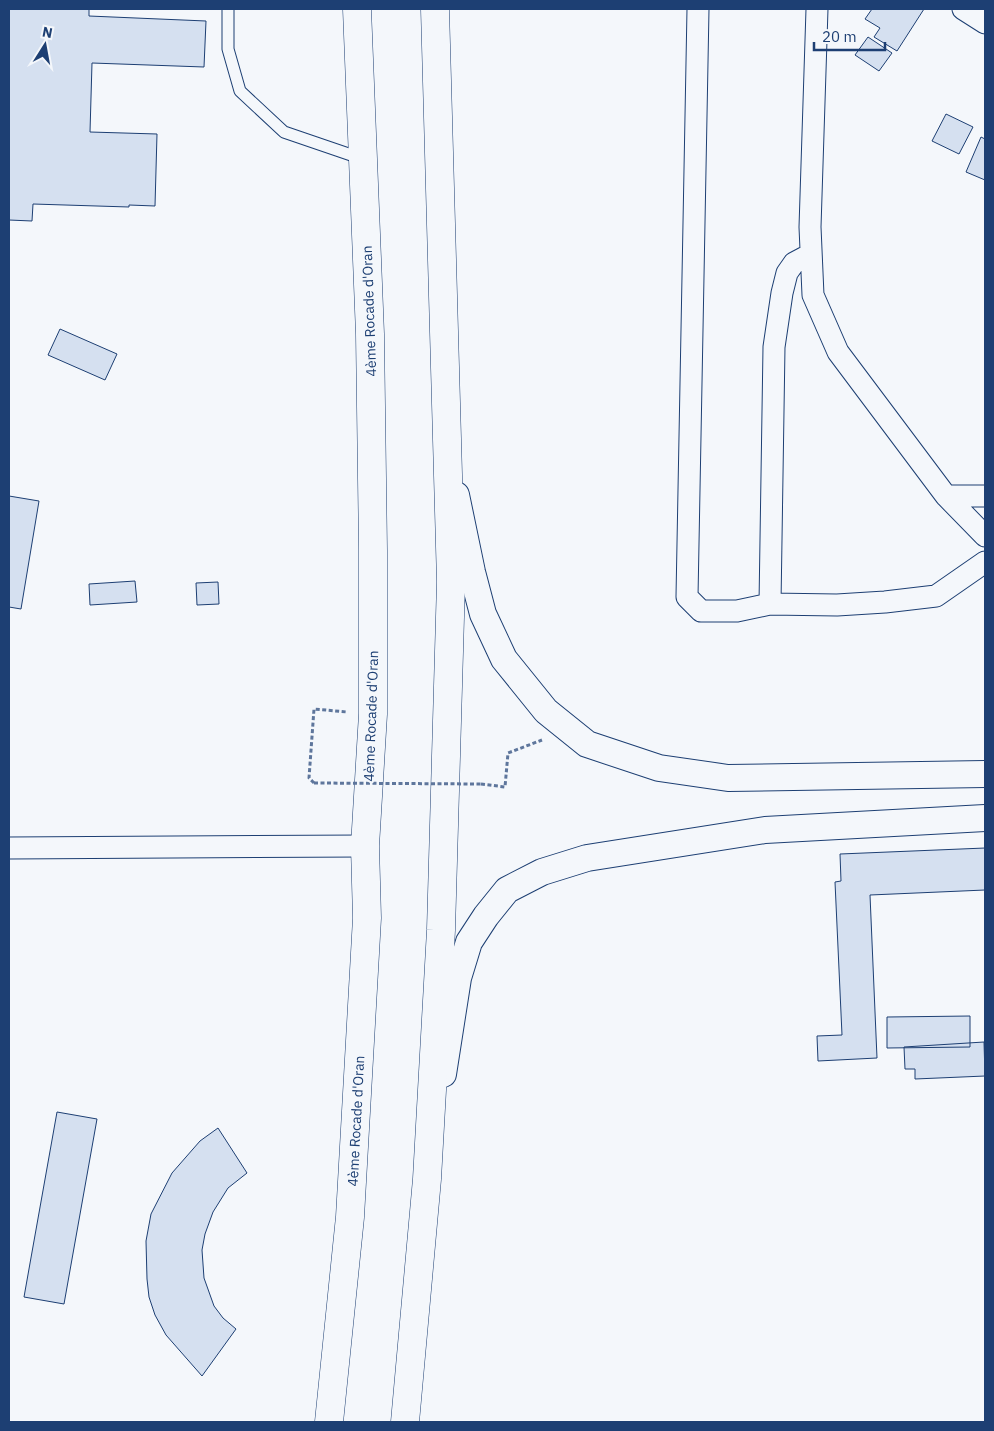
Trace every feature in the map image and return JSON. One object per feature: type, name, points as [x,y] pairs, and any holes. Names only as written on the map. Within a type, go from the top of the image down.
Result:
[{"type":"highway","name":"4ème Rocade d'Oran","points":[[329,1422],[350,1217],[367,918],[365,846],[373,714],[370,334],[357,9]]},
{"type":"highway","points":[[405,1422],[427,1178],[441,930],[451,582],[435,9]]},
{"type":"street","points":[[698,9],[687,597],[701,611],[737,611],[770,604],[837,605],[885,602],[936,596],[985,562]]},
{"type":"street","points":[[817,9],[810,227],[813,295],[838,352],[946,496],[985,536]]},
{"type":"street","points":[[963,9],[985,23]]},
{"type":"street","points":[[770,604],[774,347],[787,273],[794,263],[811,254]]},
{"type":"street","points":[[448,454],[472,572],[483,614],[504,659],[546,711],[587,744],[659,768],[728,778],[985,774]]},
{"type":"street","points":[[946,496],[985,496]]},
{"type":"street","points":[[427,1178],[458,978],[469,942],[486,916],[507,890],[542,872],[587,858],[765,830],[985,818]]},
{"type":"street","points":[[9,848],[365,846]]},
{"type":"lane","points":[[228,9],[228,49],[240,91],[284,132],[364,159]]},
{"type":"path","points":[[373,714],[314,709],[309,778],[314,783],[481,784],[505,787],[508,753]]},
{"type":"building","points":[[9,9],[89,9],[89,16],[206,21],[204,67],[92,63],[90,132],[157,134],[155,206],[33,204],[32,221],[9,220]]},
{"type":"building","points":[[872,9],[924,9],[897,51],[874,37],[880,28],[865,19]]},
{"type":"building","points":[[868,37],[892,53],[879,71],[855,55]]},
{"type":"building","points":[[946,114],[973,127],[959,154],[932,141]]},
{"type":"building","points":[[981,137],[985,139],[985,180],[966,172]]},
{"type":"building","points":[[60,329],[117,354],[105,380],[48,355]]},
{"type":"building","points":[[9,496],[39,501],[21,609],[9,607]]},
{"type":"building","points":[[135,581],[137,602],[90,605],[89,584]]},
{"type":"building","points":[[218,582],[219,604],[197,605],[196,583]]},
{"type":"building","points":[[985,848],[985,890],[870,895],[877,1058],[818,1061],[817,1036],[842,1035],[835,882],[841,881],[840,854]]},
{"type":"building","points":[[970,1016],[970,1047],[887,1048],[887,1017]]},
{"type":"building","points":[[984,1042],[985,1076],[915,1079],[915,1069],[905,1069],[904,1047]]},
{"type":"building","points":[[57,1112],[97,1119],[64,1304],[24,1297]]},
{"type":"building","points":[[218,1128],[247,1173],[228,1188],[213,1212],[205,1234],[202,1250],[204,1278],[214,1306],[223,1318],[236,1329],[202,1376],[166,1335],[155,1315],[149,1297],[146,1241],[151,1214],[172,1173],[200,1141]]}]
